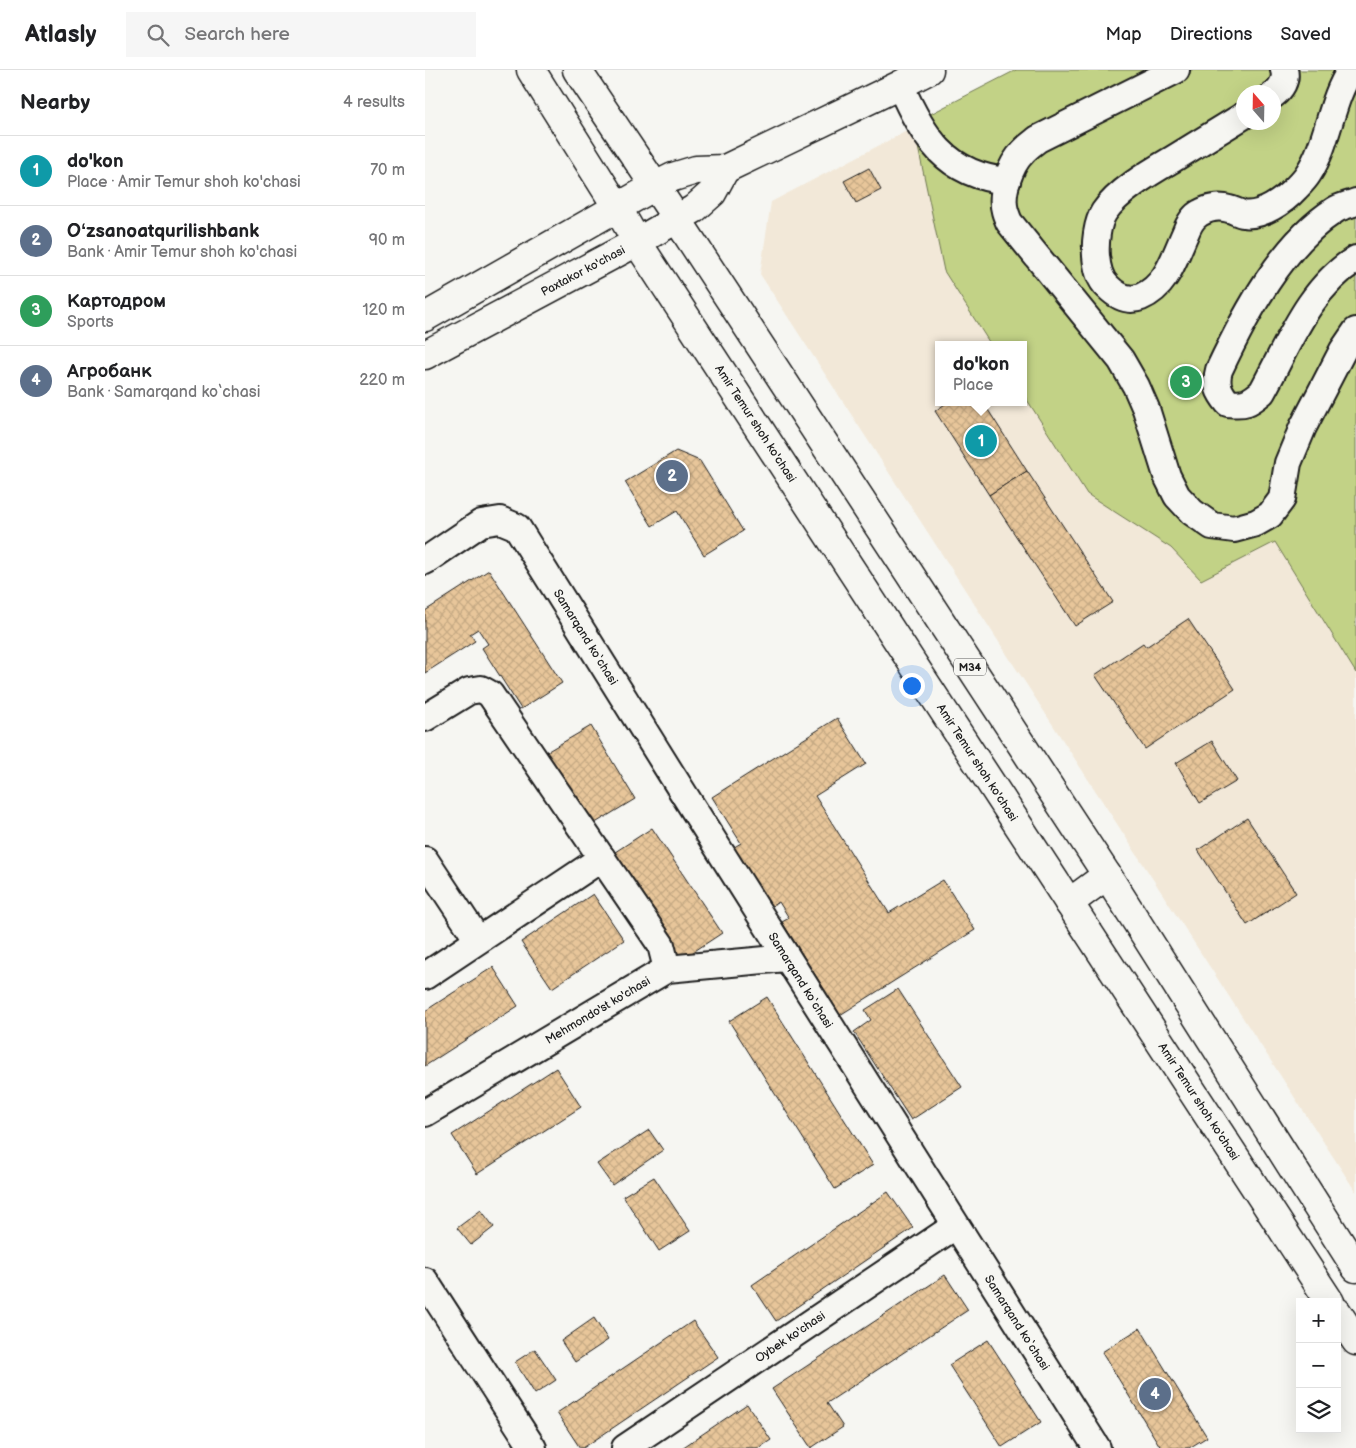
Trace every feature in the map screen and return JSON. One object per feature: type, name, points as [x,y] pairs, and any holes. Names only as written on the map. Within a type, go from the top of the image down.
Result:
[{"type":"main road","name":"Amir Temur shoh ko'chasi","points":[[531,70],[637,242],[1327,1298]]},
{"type":"main road","name":"M34","points":[[577,70],[677,219],[1107,875],[1356,1268]]},
{"type":"main road","points":[[425,317],[673,177],[696,170],[725,169],[929,70]]},
{"type":"main road","name":"Paxtakor ko'chasi","points":[[425,355],[637,242],[694,209],[712,194],[725,169]]},
{"type":"main road","points":[[1069,902],[1107,875]]},
{"type":"main road","points":[[1341,1318],[1356,1341]]},
{"type":"street","points":[[1177,70],[1038,139],[1021,153],[1011,167],[1004,197],[1005,211],[1009,222],[1121,360],[1146,408],[1167,476],[1177,496],[1192,512],[1212,526],[1234,529],[1256,523],[1270,515],[1281,499],[1288,464],[1303,428],[1343,350],[1356,331]]},
{"type":"street","points":[[1281,88],[1286,76],[1284,70]]},
{"type":"street","points":[[1236,120],[1147,175],[1116,198],[1103,213],[1095,249],[1097,267],[1104,283],[1114,293],[1126,299],[1139,298],[1151,292],[1162,283],[1196,214],[1216,208],[1228,208],[1243,214],[1259,212],[1274,206],[1294,191],[1308,176],[1316,160],[1343,82],[1351,70]]},
{"type":"street","points":[[901,85],[909,104],[930,140],[951,162],[964,170],[985,178],[1007,181]]},
{"type":"street","points":[[1356,202],[1336,209],[1299,241],[1274,274],[1244,320],[1216,378],[1221,395],[1228,403],[1250,402],[1262,392],[1305,312],[1320,291],[1356,259]]},
{"type":"street","name":"Samarqand ko‘chasi","points":[[425,561],[481,523],[500,520],[517,528],[786,958],[1097,1448]]},
{"type":"street","points":[[425,718],[469,692],[481,689],[490,694],[661,945],[667,969]]},
{"type":"street","points":[[425,976],[602,858]]},
{"type":"street","points":[[425,860],[478,940]]},
{"type":"street","name":"Mehmondo'st ko'chasi","points":[[425,1113],[667,969],[786,958]]},
{"type":"street","name":"Oybek ko'chasi","points":[[625,1448],[955,1226]]},
{"type":"street","points":[[425,1281],[533,1448]]},
{"type":"shaded area","points":[[1023,70],[1356,70],[1356,1192],[760,274],[771,202]]},
{"type":"green space","points":[[1016,70],[1356,70],[1356,673],[1275,542],[1201,580],[1171,548],[1087,494],[1027,400],[1027,341],[988,341],[944,271],[913,123]]},
{"type":"building","points":[[869,168],[881,190],[856,203],[844,181]]},
{"type":"building","points":[[942,406],[986,406],[1027,471],[989,495],[935,411]]},
{"type":"building","points":[[676,451],[700,461],[743,531],[704,555],[677,511],[652,526],[625,482]]},
{"type":"building","points":[[1027,471],[1113,602],[1075,626],[989,495]]},
{"type":"building","points":[[489,570],[562,683],[521,709],[482,648],[488,644],[478,629],[470,634],[475,641],[425,673],[425,611]]},
{"type":"building","points":[[1188,619],[1235,689],[1145,749],[1095,675],[1143,643],[1146,647]]},
{"type":"building","points":[[837,718],[866,764],[815,796],[889,913],[943,880],[975,930],[840,1015],[782,922],[789,918],[779,902],[768,908],[731,849],[741,843],[712,797]]},
{"type":"building","points":[[591,726],[635,799],[587,828],[543,754]]},
{"type":"building","points":[[1212,741],[1237,781],[1200,803],[1176,763]]},
{"type":"building","points":[[1247,818],[1296,893],[1247,925],[1198,850]]},
{"type":"building","points":[[652,828],[722,933],[681,960],[612,854]]},
{"type":"building","points":[[593,894],[624,940],[552,988],[521,942]]},
{"type":"building","points":[[493,967],[518,1006],[425,1066],[425,1011]]},
{"type":"building","points":[[898,989],[962,1087],[911,1120],[854,1032],[871,1020],[865,1010]]},
{"type":"building","points":[[767,997],[873,1165],[835,1189],[729,1021]]},
{"type":"building","points":[[556,1068],[581,1107],[477,1174],[452,1135]]},
{"type":"building","points":[[649,1130],[663,1150],[612,1185],[597,1164]]},
{"type":"building","points":[[654,1177],[690,1231],[659,1251],[623,1196]]},
{"type":"building","points":[[888,1192],[913,1228],[776,1321],[752,1285]]},
{"type":"building","points":[[481,1210],[494,1227],[471,1245],[457,1228]]},
{"type":"building","points":[[945,1275],[968,1310],[827,1403],[843,1427],[811,1448],[772,1389]]},
{"type":"building","points":[[594,1318],[608,1340],[575,1362],[561,1341]]},
{"type":"building","points":[[693,1321],[718,1357],[583,1448],[580,1448],[557,1413]]},
{"type":"building","points":[[1140,1328],[1207,1437],[1189,1448],[1161,1448],[1102,1352]]},
{"type":"building","points":[[988,1340],[1041,1422],[1002,1447],[949,1365]]},
{"type":"building","points":[[535,1349],[556,1380],[535,1394],[515,1362]]},
{"type":"building","points":[[747,1404],[771,1440],[759,1448],[682,1448]]},
{"type":"place","name":"Картодром","points":[[1186,382]]},
{"type":"place","name":"do'kon","points":[[981,441]]},
{"type":"place","name":"Oʻzsanoatqurilishbank","points":[[672,476]]},
{"type":"place","name":"Агробанк","points":[[1155,1394]]}]
